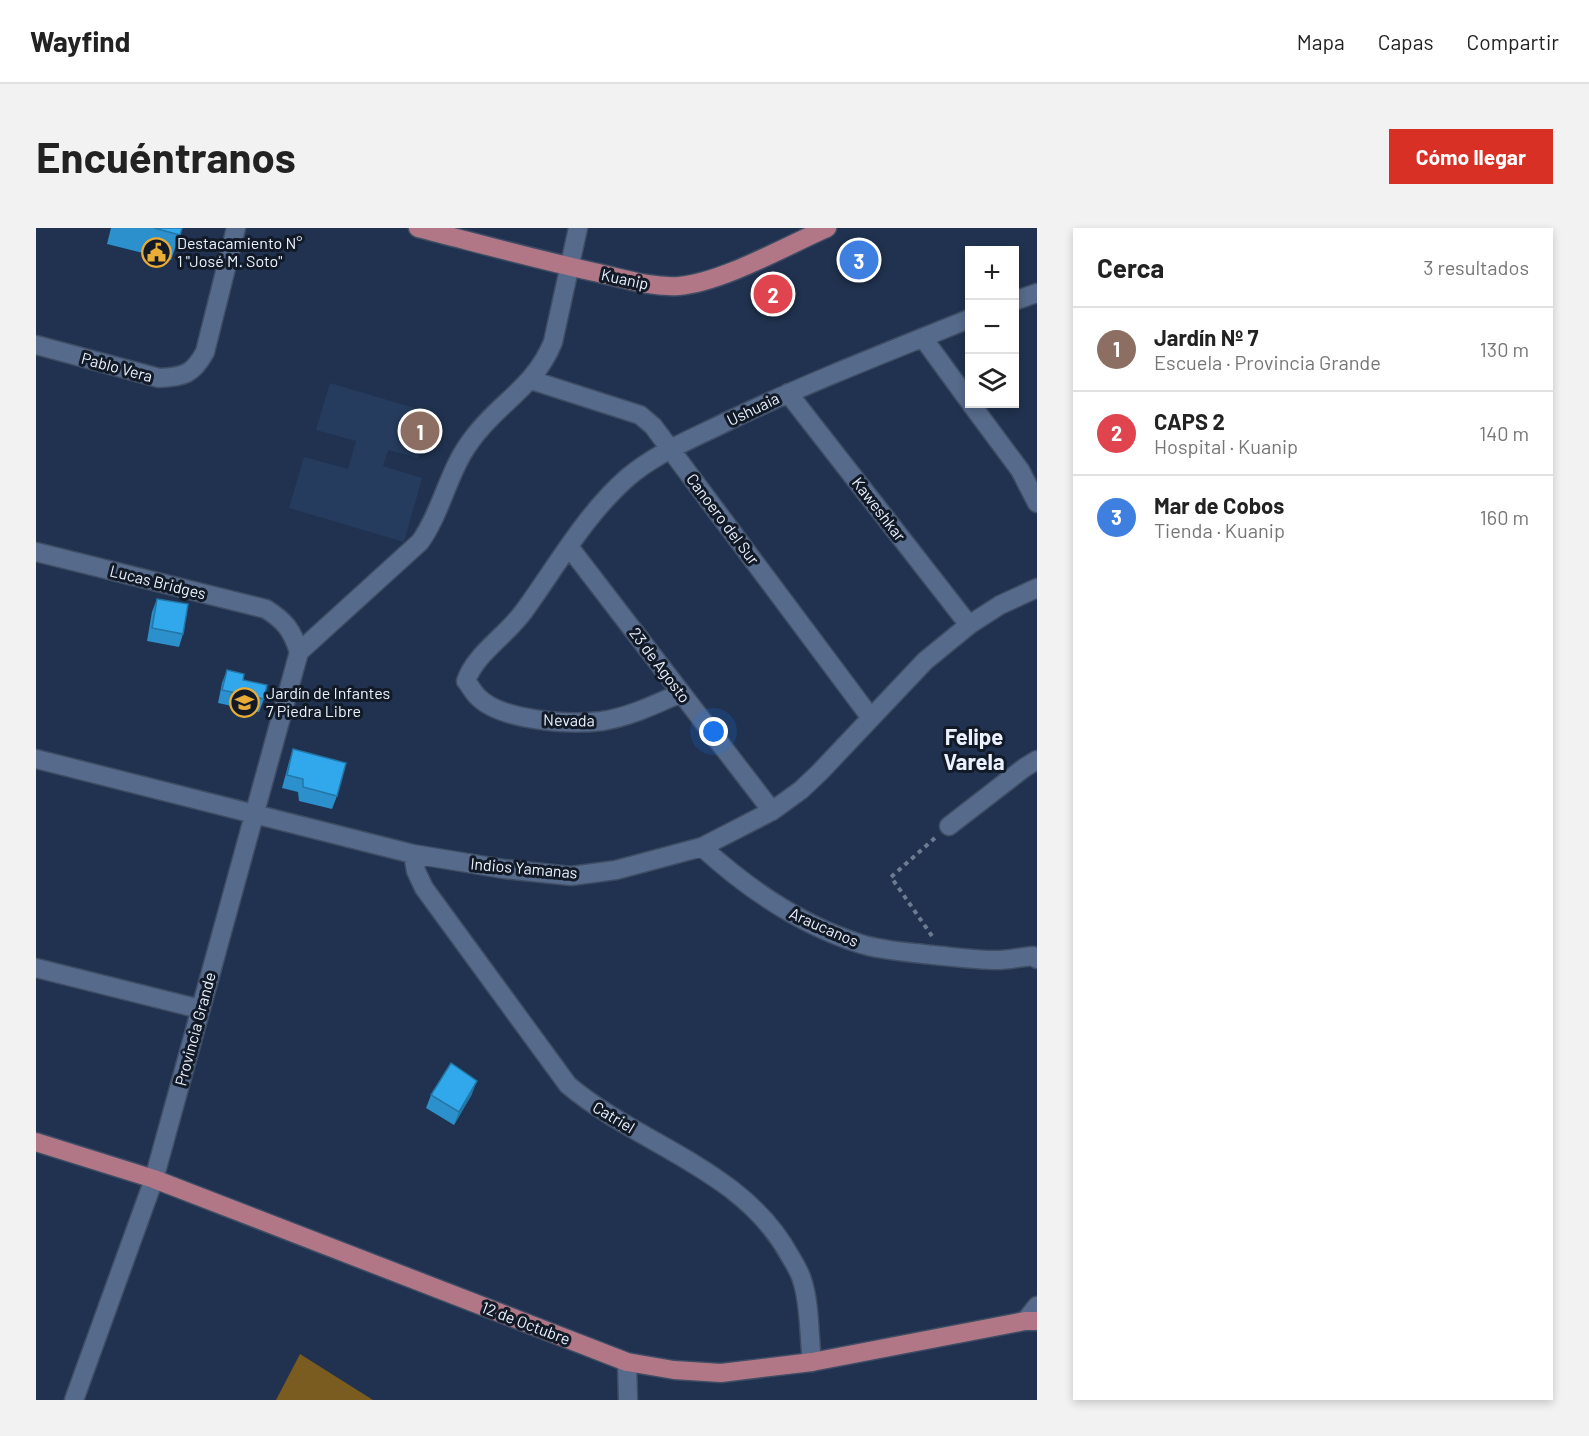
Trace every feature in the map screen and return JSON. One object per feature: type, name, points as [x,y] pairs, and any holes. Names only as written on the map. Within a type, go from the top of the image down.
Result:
[{"type":"main road","name":"Kuanip","points":[[418,228],[644,284],[680,286],[729,272],[827,228]]},
{"type":"main road","name":"12 de Octubre","points":[[36,1142],[154,1179],[627,1362],[674,1370],[722,1373],[812,1362],[1031,1321]]},
{"type":"street","name":"Pablo Vera","points":[[36,345],[159,378],[179,377],[197,368],[205,352],[236,228]]},
{"type":"street","points":[[299,652],[420,542],[430,527],[445,488],[469,443],[489,418],[531,380],[546,360],[553,342],[578,228]]},
{"type":"street","points":[[1019,300],[1037,292]]},
{"type":"street","name":"Ushuaia","points":[[466,681],[477,659],[508,631],[597,510],[628,478],[671,448],[788,393],[965,321]]},
{"type":"street","points":[[923,338],[965,395]]},
{"type":"street","name":"Canoero del Sur","points":[[531,380],[640,415],[653,426],[871,718]]},
{"type":"street","name":"Kaweshkar","points":[[788,393],[969,625]]},
{"type":"street","points":[[974,408],[1020,470],[1037,503]]},
{"type":"street","name":"23 de Agosto","points":[[570,548],[772,811]]},
{"type":"street","name":"Lucas Bridges","points":[[36,552],[266,609],[279,617],[292,633],[299,652]]},
{"type":"street","name":"Indios Yamanas","points":[[36,759],[413,854],[504,869],[571,876],[616,870],[702,847],[772,811],[801,790],[820,772],[925,661],[969,625],[1000,605],[1037,588]]},
{"type":"street","name":"Provincia Grande","points":[[74,1400],[154,1179],[299,652]]},
{"type":"street","name":"Nevada","points":[[466,681],[478,698],[501,710],[525,718],[567,722],[602,720],[632,713],[681,693]]},
{"type":"street","points":[[949,826],[1037,760]]},
{"type":"street","name":"Araucanos","points":[[702,847],[754,891],[809,924],[862,945],[898,951],[998,960],[1036,956]]},
{"type":"street","name":"Catriel","points":[[413,854],[416,871],[424,888],[568,1085],[588,1102],[707,1172],[751,1204],[783,1242],[802,1280],[812,1362]]},
{"type":"street","points":[[36,968],[200,1009]]},
{"type":"street","points":[[1031,1321],[1037,1306]]},
{"type":"street","points":[[627,1362],[628,1400]]},
{"type":"path","points":[[946,956],[891,877],[949,826]]},
{"type":"shaded area","points":[[330,383],[431,413],[418,458],[388,450],[383,466],[422,478],[404,542],[289,508],[304,457],[348,469],[356,441],[316,430]]},
{"type":"shaded area","points":[[300,1354],[373,1400],[276,1400]]},
{"type":"building","points":[[154,228],[182,228],[180,235]]},
{"type":"building","points":[[157,599],[188,604],[183,634],[152,628]]},
{"type":"building","points":[[227,670],[244,674],[243,680],[267,685],[264,699],[222,690]]},
{"type":"building","points":[[293,749],[346,763],[337,796],[303,787],[303,779],[287,775]]},
{"type":"building","points":[[451,1063],[477,1081],[459,1112],[431,1095]]},
{"type":"place","name":"Destacamiento N° 1 \"José M. Soto\"","points":[[156,252]]},
{"type":"place","name":"Mar de Cobos","points":[[859,260]]},
{"type":"place","name":"CAPS 2","points":[[773,294]]},
{"type":"place","name":"Jardín Nº 7","points":[[420,431]]},
{"type":"place","name":"Jardín de Infantes 7 Piedra Libre","points":[[245,702]]},
{"type":"district","name":"Felipe Varela","points":[[974,750]]}]
